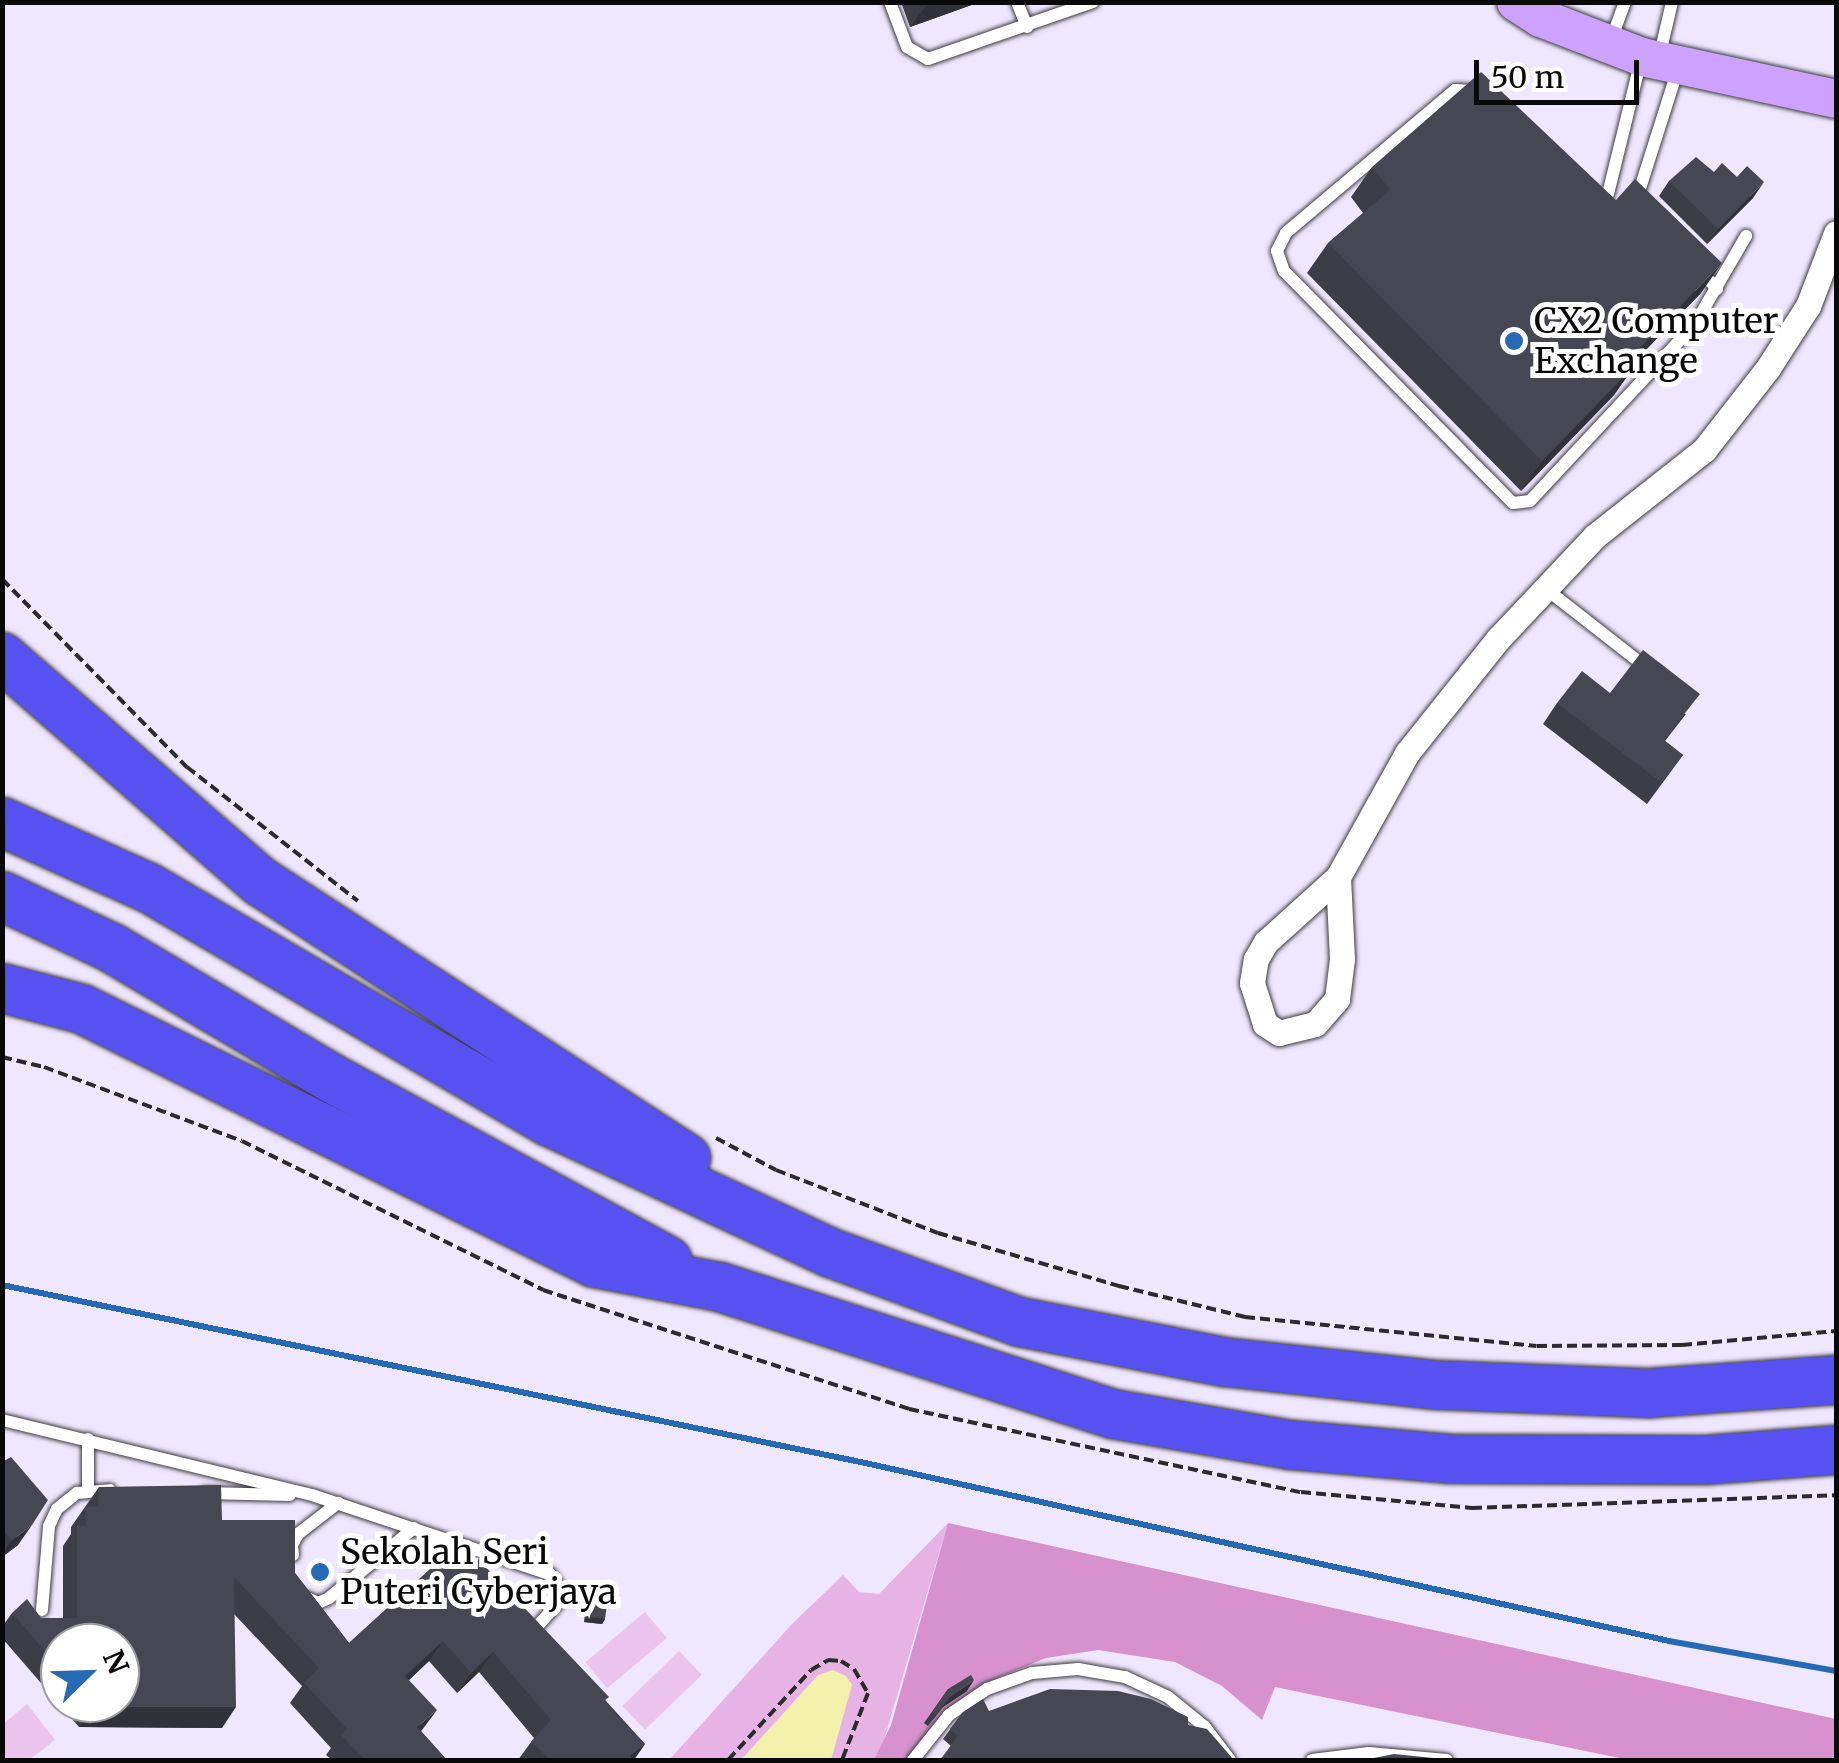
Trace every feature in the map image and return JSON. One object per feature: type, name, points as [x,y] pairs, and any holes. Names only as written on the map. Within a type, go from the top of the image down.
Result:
[{"type":"highway","points":[[2,657],[261,882],[831,1253]]},
{"type":"highway","points":[[2,822],[149,888],[550,1122],[831,1253],[1020,1322],[1224,1362],[1353,1379],[1507,1390],[1650,1393],[1836,1380]]},
{"type":"highway","points":[[2,896],[112,948],[330,1078],[588,1220],[720,1287]]},
{"type":"highway","points":[[2,988],[82,1009],[595,1263],[720,1287],[1113,1414],[1290,1445],[1451,1459],[1705,1460],[1836,1450]]},
{"type":"street","points":[[1516,2],[1541,18],[1647,58],[1836,99]]},
{"type":"street","points":[[1338,876],[1342,959],[1338,1000],[1315,1024],[1280,1033],[1265,1024],[1256,1006],[1252,983],[1256,959],[1281,926],[1338,876],[1406,753],[1546,588],[1594,536],[1704,450],[1768,368],[1808,306],[1836,233]]},
{"type":"lane","points":[[890,2],[906,47],[928,59],[1094,2]]},
{"type":"lane","points":[[1017,2],[1027,27]]},
{"type":"lane","points":[[1625,2],[1647,58],[1636,201]]},
{"type":"lane","points":[[1608,194],[1647,58],[1672,2]]},
{"type":"lane","points":[[1491,104],[1478,92],[1455,90],[1286,234],[1276,251],[1284,271],[1514,503],[1530,502],[1683,338],[1718,289],[1746,236]]},
{"type":"lane","points":[[1587,194],[1636,201],[1648,213]]},
{"type":"lane","points":[[1682,251],[1718,289]]},
{"type":"lane","points":[[1546,588],[1654,673]]},
{"type":"lane","points":[[2,1420],[312,1495],[550,1574],[562,1590],[560,1601],[535,1629]]},
{"type":"lane","points":[[88,1439],[88,1490]]},
{"type":"lane","points":[[42,1610],[49,1526],[68,1500],[88,1490],[126,1490]]},
{"type":"lane","points":[[182,1492],[312,1495]]},
{"type":"lane","points":[[294,1564],[292,1545],[298,1534],[338,1503]]},
{"type":"lane","points":[[296,1582],[308,1600],[318,1603],[329,1598],[414,1528]]},
{"type":"lane","points":[[913,1760],[949,1715],[988,1689],[1032,1673],[1078,1669],[1125,1677],[1168,1696],[1204,1727],[1230,1760]]},
{"type":"lane","points":[[1312,1760],[1369,1754],[1446,1760]]},
{"type":"path","points":[[2,579],[187,768],[365,906]]},
{"type":"path","points":[[706,1132],[776,1170],[938,1233],[1119,1286],[1244,1317],[1537,1346],[1682,1344],[1836,1331]]},
{"type":"path","points":[[728,1760],[811,1670],[828,1660],[841,1661],[854,1670],[868,1694],[842,1760]]},
{"type":"shaded area","points":[[948,1523],[878,1760],[669,1760],[792,1624],[843,1575],[859,1592],[879,1594]]},
{"type":"shaded area","points":[[948,1523],[1836,1719],[1836,1760],[1629,1760],[1275,1687],[1262,1720],[1222,1686],[1175,1662],[1098,1650],[1046,1658],[999,1677],[977,1690],[916,1760],[874,1760],[891,1725]]},
{"type":"shaded area","points":[[645,1612],[667,1638],[607,1688],[585,1662]]},
{"type":"shaded area","points":[[679,1651],[702,1675],[645,1730],[622,1706]]},
{"type":"shaded area","points":[[833,1670],[846,1676],[852,1685],[831,1760],[741,1760],[818,1675]]},
{"type":"shaded area","points":[[27,1704],[55,1740],[29,1760],[3,1760],[3,1724]]},
{"type":"building","name":"CX2 Computer Exchange","points":[[1481,72],[1616,200],[1635,179],[1722,263],[1628,360],[1635,365],[1542,461],[1328,243],[1390,190],[1372,167]]},
{"type":"building","points":[[1696,157],[1714,172],[1722,163],[1737,177],[1747,166],[1764,182],[1718,229],[1669,181]]},
{"type":"building","points":[[1643,650],[1700,694],[1664,740],[1683,755],[1662,783],[1557,703],[1582,671],[1610,693]]},
{"type":"building","points":[[11,1457],[48,1500],[32,1525],[12,1540],[2,1530],[2,1462]]},
{"type":"building","points":[[221,1485],[222,1520],[295,1520],[295,1573],[349,1643],[461,1541],[609,1697],[604,1701],[645,1744],[630,1756],[634,1760],[551,1760],[531,1742],[551,1720],[493,1652],[471,1673],[443,1641],[405,1676],[437,1710],[417,1727],[447,1760],[365,1760],[341,1735],[347,1729],[304,1683],[319,1668],[234,1577],[236,1707],[140,1707],[140,1623],[40,1623],[40,1645],[12,1613],[27,1599],[41,1618],[77,1618],[77,1525],[86,1526],[85,1507],[98,1506],[99,1487]]},
{"type":"building","points":[[590,1590],[609,1590],[605,1619],[588,1617]]},
{"type":"building","points":[[971,1675],[974,1680],[950,1697],[935,1715],[932,1712],[948,1689]]},
{"type":"building","points":[[1050,1689],[1118,1691],[1151,1699],[1188,1717],[1188,1725],[1207,1729],[1234,1760],[940,1760],[958,1736],[950,1729],[963,1712],[983,1699],[989,1711]]},
{"type":"building","points":[[1394,1754],[1453,1760],[1364,1760]]},
{"type":"railway","points":[[2,1285],[865,1463],[1669,1641],[1836,1671]]},
{"type":"place","name":"CX2 Computer Exchange","points":[[1514,341]]},
{"type":"place","name":"Sekolah Seri Puteri Cyberjaya","points":[[320,1572]]}]
